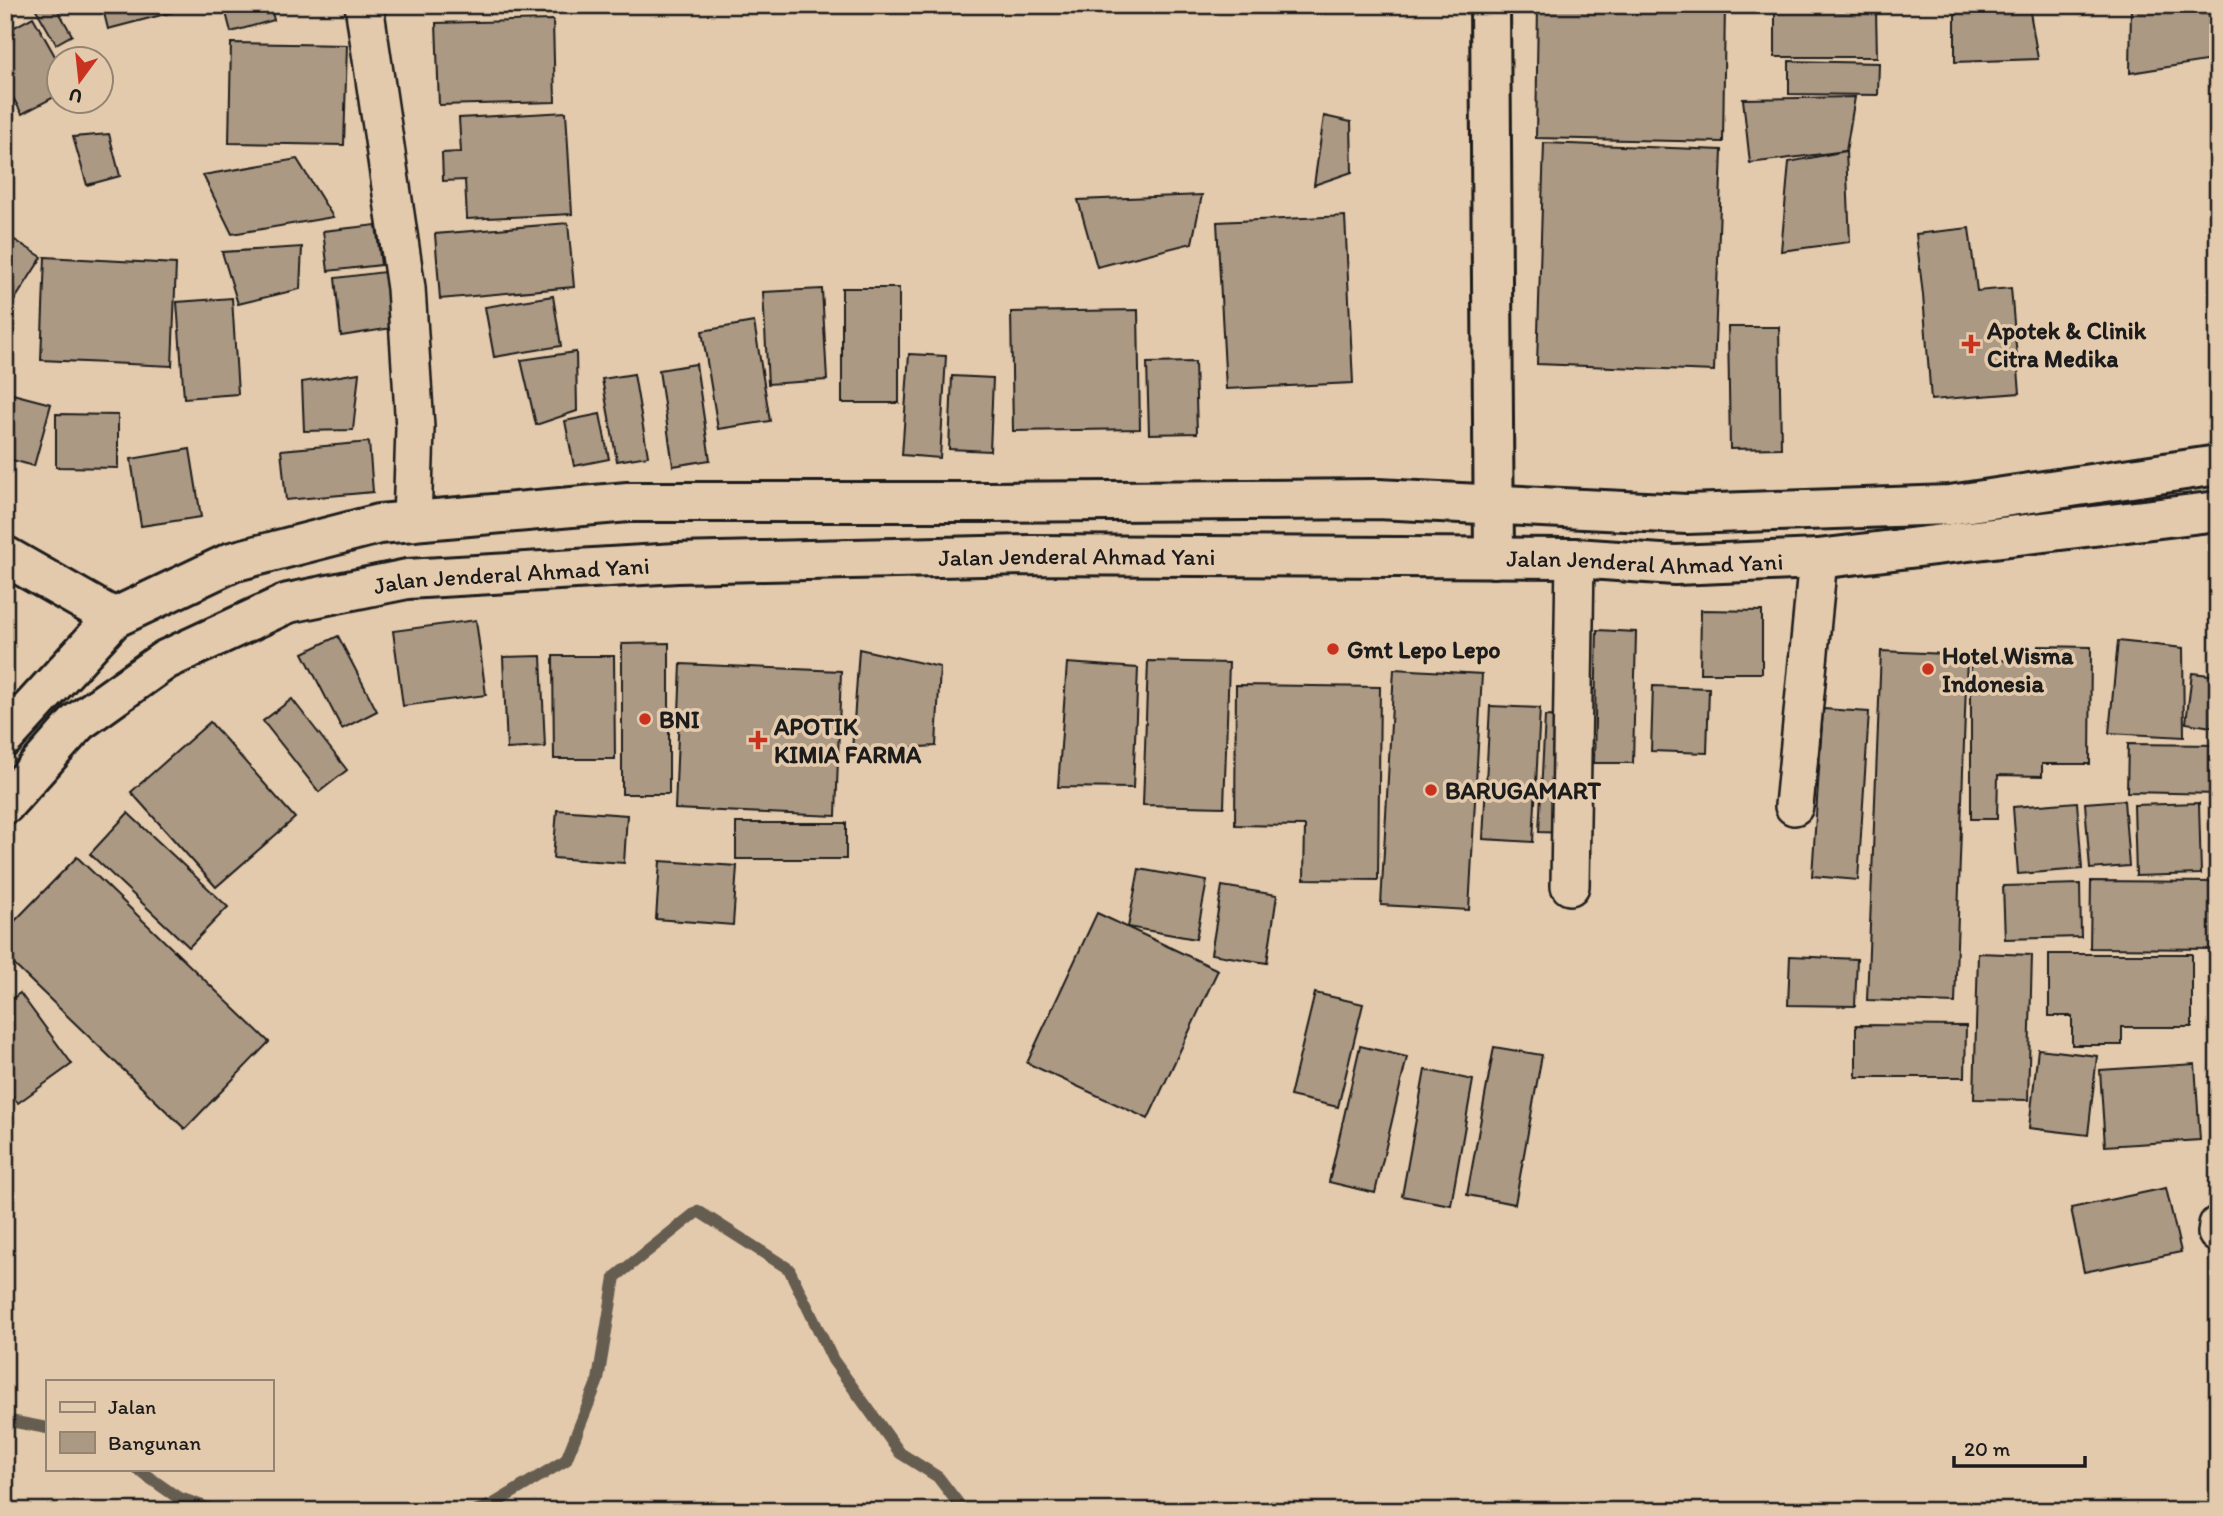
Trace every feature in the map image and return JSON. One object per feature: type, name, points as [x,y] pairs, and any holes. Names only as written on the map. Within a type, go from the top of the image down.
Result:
[{"type":"main road","points":[[1490,5],[1494,558]]},
{"type":"main road","name":"Jalan Jenderal Ahmad Yani","points":[[5,737],[114,618],[232,562],[379,524],[628,502],[1377,499],[1686,514],[1950,505],[2218,464]]},
{"type":"main road","name":"Jalan Jenderal Ahmad Yani","points":[[5,804],[78,722],[165,660],[288,603],[407,579],[677,563],[1030,555],[1575,558],[1675,565],[1818,559],[2218,511]]},
{"type":"main road","points":[[5,556],[114,618]]},
{"type":"street","points":[[364,5],[406,288],[415,428],[412,522]]},
{"type":"street","points":[[1570,886],[1575,558]]},
{"type":"street","points":[[1794,806],[1818,559]]},
{"type":"street","points":[[2217,1233],[2218,1225]]},
{"type":"building","points":[[55,5],[72,35],[56,44],[34,6]]},
{"type":"building","points":[[102,5],[171,5],[173,12],[108,29]]},
{"type":"building","points":[[224,5],[270,5],[274,20],[231,32]]},
{"type":"building","points":[[1538,5],[1725,5],[1723,142],[1536,138]]},
{"type":"building","points":[[2131,5],[2206,5],[2218,37],[2218,59],[2130,73]]},
{"type":"building","points":[[2029,6],[2038,59],[1955,62],[1955,13]]},
{"type":"building","points":[[1775,11],[1876,11],[1877,57],[1775,57]]},
{"type":"building","points":[[33,17],[49,46],[46,46],[46,101],[22,114],[5,83],[5,32]]},
{"type":"building","points":[[553,20],[555,102],[439,105],[436,23]]},
{"type":"building","points":[[231,43],[347,45],[344,145],[229,143]]},
{"type":"building","points":[[1789,61],[1879,63],[1878,95],[1789,94]]},
{"type":"building","points":[[1855,97],[1846,151],[1750,163],[1743,99]]},
{"type":"building","points":[[566,112],[572,214],[467,219],[465,180],[443,181],[442,153],[461,152],[459,118]]},
{"type":"building","points":[[1324,116],[1351,122],[1352,172],[1314,185]]},
{"type":"building","points":[[109,134],[120,176],[87,185],[73,137]]},
{"type":"building","points":[[1544,143],[1722,150],[1714,371],[1537,364]]},
{"type":"building","points":[[1846,151],[1850,242],[1781,251],[1789,162]]},
{"type":"building","points":[[297,159],[333,217],[232,234],[203,175]]},
{"type":"building","points":[[1202,195],[1192,243],[1097,267],[1078,200]]},
{"type":"building","points":[[1345,216],[1353,383],[1226,389],[1217,222]]},
{"type":"building","points":[[568,223],[574,287],[440,299],[435,234]]},
{"type":"building","points":[[376,225],[381,265],[328,271],[323,231]]},
{"type":"building","name":"Apotek & Clinik Citra Medika","points":[[1969,228],[1977,291],[2011,288],[2020,393],[1931,400],[1916,234]]},
{"type":"building","points":[[5,234],[42,257],[7,312],[5,311]]},
{"type":"building","points":[[302,247],[300,289],[238,304],[222,252]]},
{"type":"building","points":[[45,257],[176,264],[172,366],[41,360]]},
{"type":"building","points":[[384,272],[392,328],[341,336],[335,278]]},
{"type":"building","points":[[842,288],[899,288],[899,403],[842,403]]},
{"type":"building","points":[[822,289],[827,380],[768,384],[763,292]]},
{"type":"building","points":[[553,296],[561,346],[494,357],[485,307]]},
{"type":"building","points":[[232,298],[238,394],[184,398],[177,302]]},
{"type":"building","points":[[1138,310],[1140,429],[1013,431],[1011,312]]},
{"type":"building","points":[[754,322],[770,421],[718,429],[702,331]]},
{"type":"building","points":[[1728,327],[1779,327],[1781,448],[1730,449]]},
{"type":"building","points":[[576,352],[577,411],[536,425],[521,360]]},
{"type":"building","points":[[909,354],[946,356],[940,458],[902,455]]},
{"type":"building","points":[[1195,362],[1197,433],[1149,434],[1147,363]]},
{"type":"building","points":[[696,364],[710,460],[673,466],[659,370]]},
{"type":"building","points":[[359,373],[353,430],[304,431],[302,382]]},
{"type":"building","points":[[634,374],[648,456],[617,461],[602,379]]},
{"type":"building","points":[[952,376],[993,378],[990,451],[949,449]]},
{"type":"building","points":[[5,392],[51,404],[34,466],[5,458]]},
{"type":"building","points":[[56,414],[118,415],[118,468],[56,467]]},
{"type":"building","points":[[600,414],[609,459],[574,466],[565,421]]},
{"type":"building","points":[[369,442],[373,492],[286,500],[281,450]]},
{"type":"building","points":[[190,449],[201,517],[141,526],[131,459]]},
{"type":"building","points":[[1701,610],[1762,611],[1762,673],[1700,673]]},
{"type":"building","points":[[476,620],[486,695],[403,706],[393,631]]},
{"type":"building","points":[[1597,630],[1636,632],[1633,763],[1594,763]]},
{"type":"building","points":[[338,636],[377,711],[342,729],[303,653]]},
{"type":"building","points":[[2118,641],[2183,648],[2184,737],[2109,733]]},
{"type":"building","name":"BNI","points":[[669,643],[669,794],[622,794],[622,644]]},
{"type":"building","points":[[2038,646],[2091,647],[2090,764],[2042,764],[2042,776],[1998,775],[1997,819],[1971,819],[1971,660],[2038,661]]},
{"type":"building","points":[[859,649],[940,667],[936,746],[852,751]]},
{"type":"building","points":[[1881,651],[1967,655],[1955,1003],[1867,1000]]},
{"type":"building","points":[[541,656],[545,747],[507,749],[503,657]]},
{"type":"building","points":[[553,656],[614,656],[615,759],[554,759]]},
{"type":"building","points":[[1148,661],[1229,663],[1224,807],[1143,805]]},
{"type":"building","points":[[1067,663],[1138,668],[1133,788],[1058,787]]},
{"type":"building","name":"APOTIK KIMIA FARMA","points":[[681,664],[841,671],[836,816],[675,809]]},
{"type":"building","name":"BARUGAMART","points":[[1394,669],[1482,674],[1469,910],[1381,905]]},
{"type":"building","points":[[2192,673],[2218,676],[2218,728],[2186,723]]},
{"type":"building","points":[[1236,685],[1380,687],[1378,880],[1304,879],[1305,826],[1235,825]]},
{"type":"building","points":[[1653,686],[1709,688],[1707,753],[1651,751]]},
{"type":"building","points":[[292,699],[347,770],[319,792],[263,721]]},
{"type":"building","points":[[1490,706],[1540,708],[1533,842],[1483,839]]},
{"type":"building","points":[[1823,709],[1869,712],[1858,880],[1812,876]]},
{"type":"building","points":[[1545,716],[1571,717],[1566,833],[1539,832]]},
{"type":"building","points":[[210,722],[295,818],[216,887],[131,792]]},
{"type":"building","points":[[2128,744],[2218,745],[2218,794],[2127,792]]},
{"type":"building","points":[[2124,800],[2129,866],[2090,869],[2085,803]]},
{"type":"building","points":[[2077,802],[2082,869],[2018,874],[2013,807]]},
{"type":"building","points":[[2199,803],[2201,874],[2136,876],[2134,805]]},
{"type":"building","points":[[557,810],[627,815],[624,863],[553,858]]},
{"type":"building","points":[[128,813],[228,907],[189,947],[90,854]]},
{"type":"building","points":[[736,823],[846,823],[846,859],[736,859]]},
{"type":"building","points":[[77,857],[269,1042],[185,1129],[5,956],[5,931]]},
{"type":"building","points":[[660,861],[737,866],[733,925],[656,919]]},
{"type":"building","points":[[1139,869],[1207,881],[1196,939],[1128,927]]},
{"type":"building","points":[[2091,881],[2217,882],[2217,949],[2090,948]]},
{"type":"building","points":[[2080,884],[2081,937],[2005,939],[2003,886]]},
{"type":"building","points":[[1222,886],[1277,895],[1267,963],[1211,954]]},
{"type":"building","points":[[1097,913],[1218,970],[1148,1119],[1027,1063]]},
{"type":"building","points":[[1978,953],[2032,955],[2028,1100],[1974,1099]]},
{"type":"building","points":[[2049,954],[2192,954],[2192,1027],[2122,1027],[2122,1045],[2072,1045],[2072,1016],[2049,1016]]},
{"type":"building","points":[[1790,956],[1857,959],[1855,1006],[1788,1005]]},
{"type":"building","points":[[20,993],[72,1064],[18,1103],[9,1092],[5,1094],[5,1004]]},
{"type":"building","points":[[1315,993],[1363,1004],[1338,1107],[1290,1096]]},
{"type":"building","points":[[1856,1025],[1966,1026],[1965,1077],[1856,1077]]},
{"type":"building","points":[[1360,1046],[1407,1057],[1375,1193],[1329,1182]]},
{"type":"building","points":[[1494,1047],[1542,1055],[1515,1204],[1467,1195]]},
{"type":"building","points":[[2038,1049],[2097,1056],[2088,1135],[2029,1128]]},
{"type":"building","points":[[2195,1064],[2200,1140],[2105,1146],[2100,1070]]},
{"type":"building","points":[[1425,1070],[1473,1080],[1451,1205],[1402,1196]]},
{"type":"building","points":[[2166,1188],[2181,1252],[2084,1272],[2071,1208]]},
{"type":"waterway","points":[[475,1511],[492,1505],[566,1460],[598,1380],[615,1277],[698,1211],[789,1269],[833,1360],[900,1453],[938,1477],[964,1511]]},
{"type":"waterway","points":[[5,1420],[46,1428]]},
{"type":"waterway","points":[[138,1470],[177,1497],[216,1511]]},
{"type":"place","name":"Apotek & Clinik Citra Medika","points":[[1971,344]]},
{"type":"place","name":"Gmt Lepo Lepo","points":[[1333,649]]},
{"type":"place","name":"Hotel Wisma Indonesia","points":[[1928,669]]},
{"type":"place","name":"BNI","points":[[645,719]]},
{"type":"place","name":"APOTIK KIMIA FARMA","points":[[758,740]]},
{"type":"place","name":"BARUGAMART","points":[[1431,790]]}]
